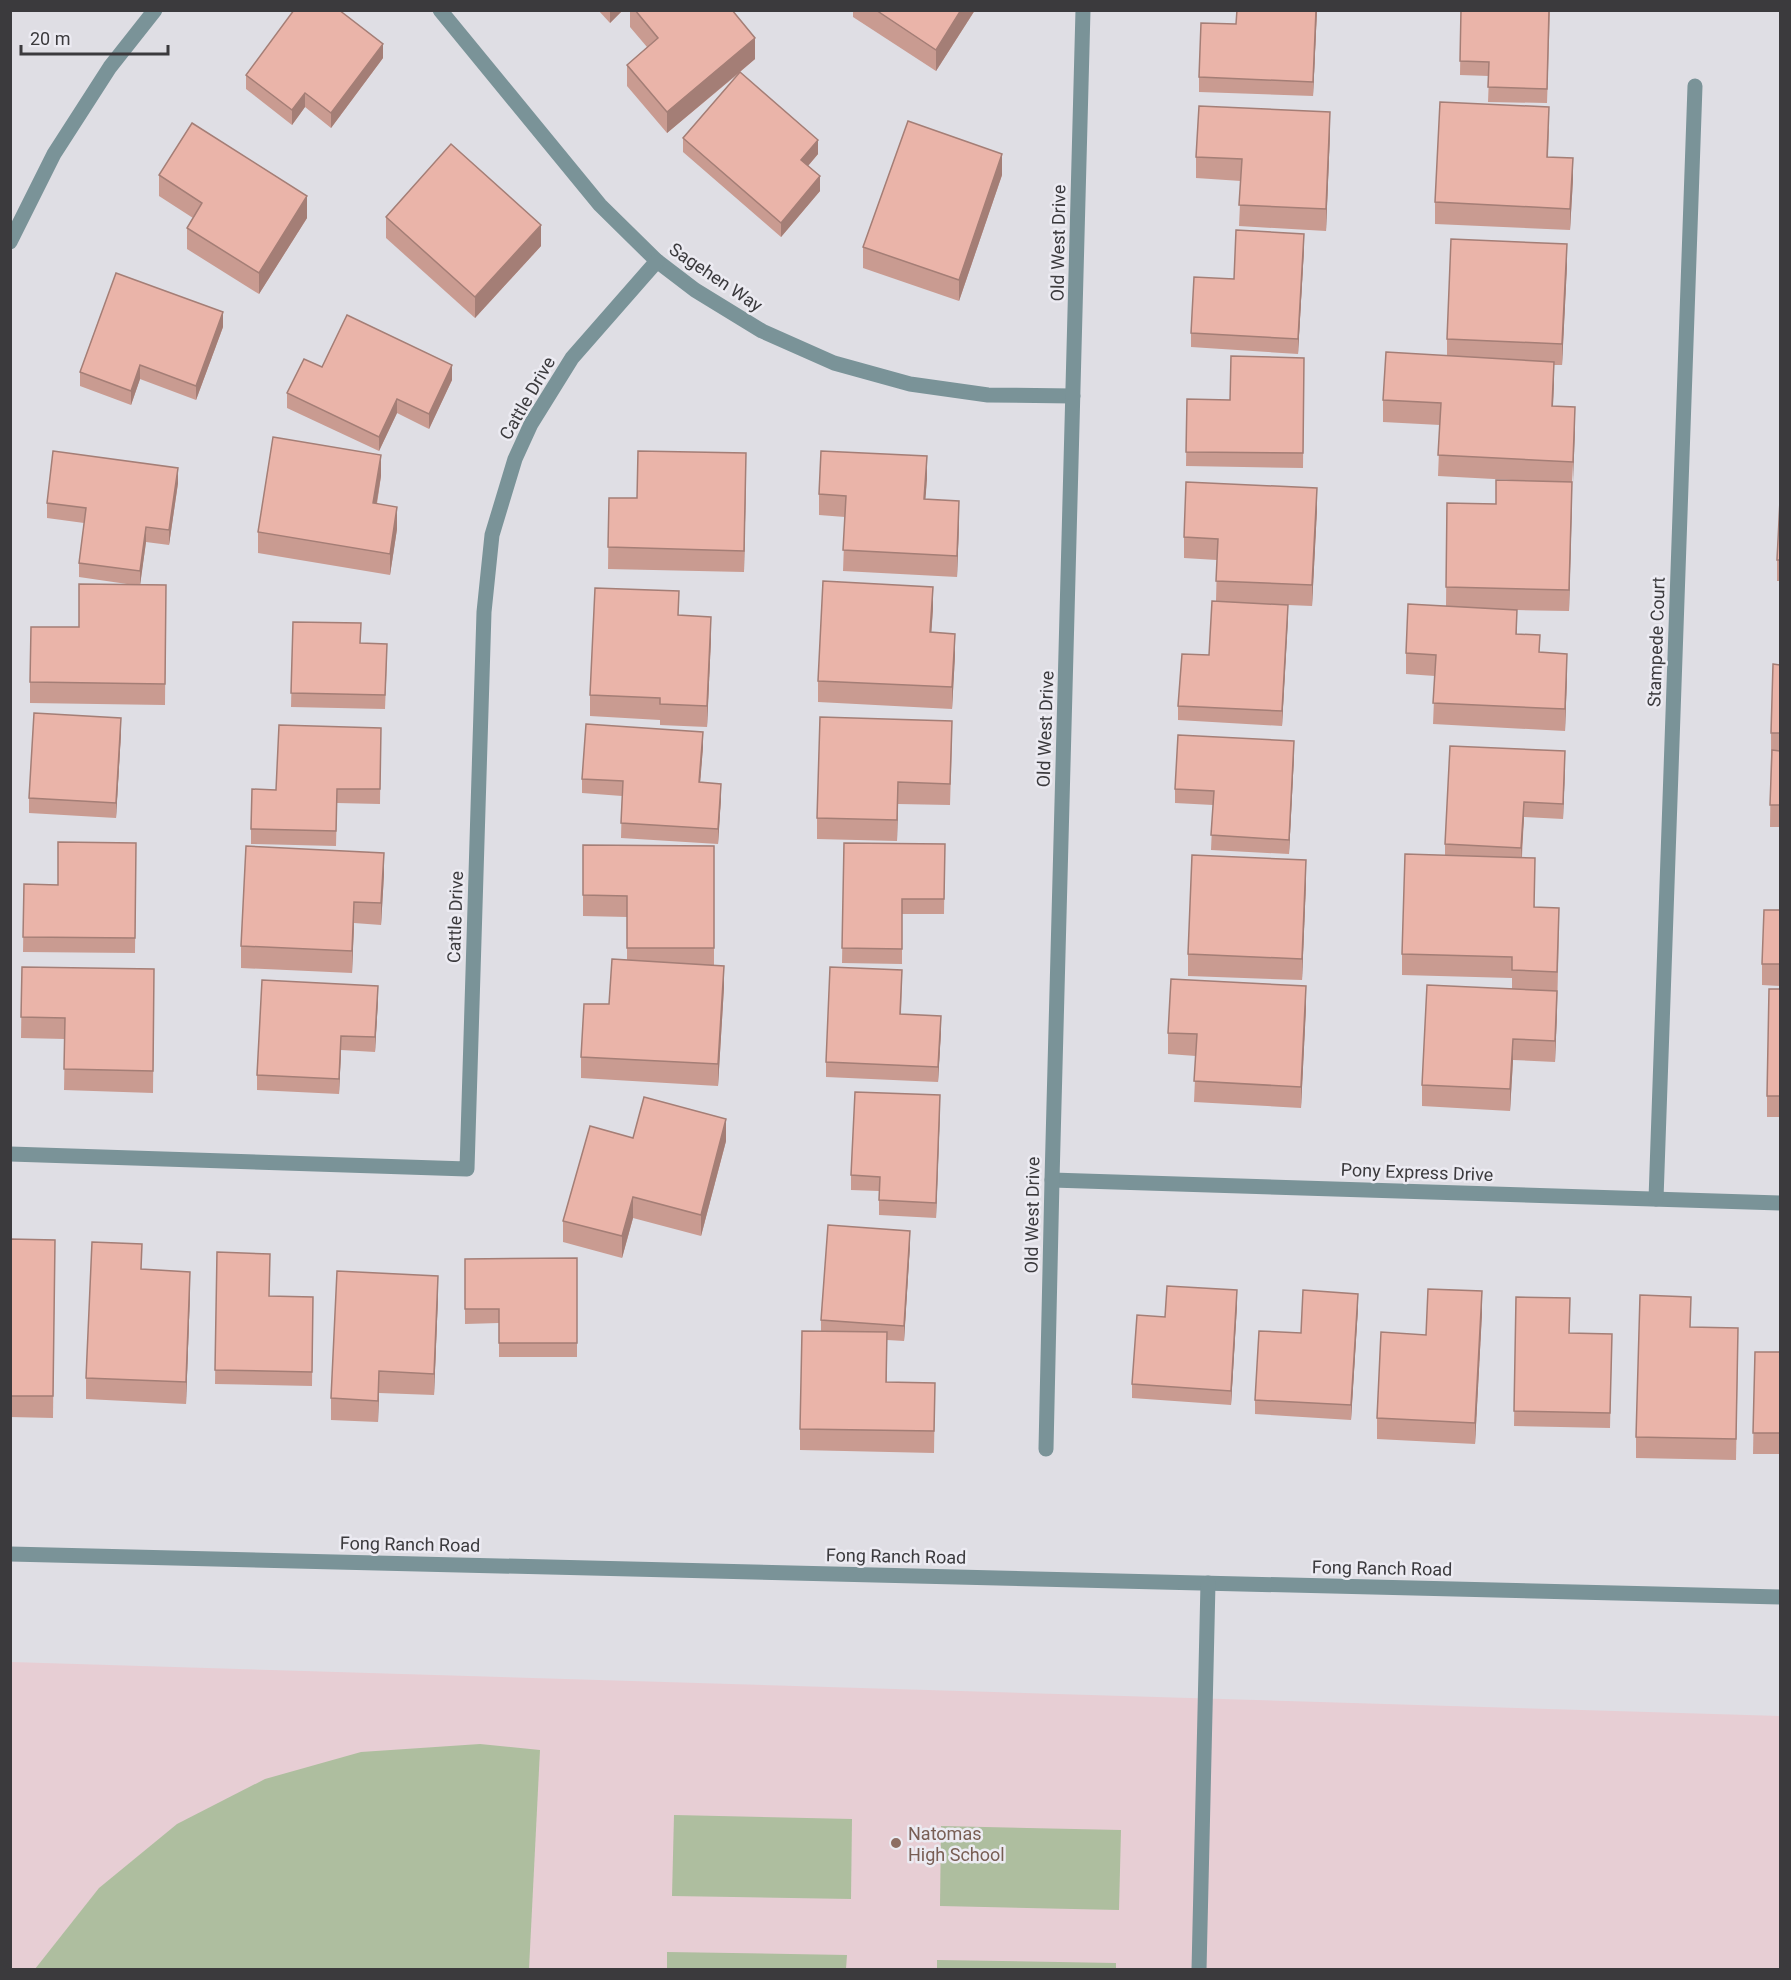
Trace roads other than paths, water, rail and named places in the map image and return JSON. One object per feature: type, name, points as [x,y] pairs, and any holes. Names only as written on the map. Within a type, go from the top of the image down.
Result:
[{"type":"street","points":[[10,242],[54,154],[110,67],[155,10]]},
{"type":"street","name":"Sagehen Way","points":[[440,10],[600,205],[657,261],[695,290],[762,331],[834,363],[910,384],[977,393],[1073,396]]},
{"type":"street","name":"Old West Drive","points":[[1046,1449],[1083,10]]},
{"type":"street","name":"Stampede Court","points":[[1656,1199],[1695,86]]},
{"type":"street","name":"Cattle Drive","points":[[10,1154],[467,1169],[484,612],[492,534],[515,459],[531,424],[572,358],[657,261]]},
{"type":"street","name":"Pony Express Drive","points":[[1052,1180],[1780,1203]]},
{"type":"street","name":"Fong Ranch Road","points":[[10,1554],[1780,1596]]},
{"type":"street","points":[[1199,1970],[1208,1583]]},
{"type":"place","name":"Natomas High School","points":[[896,1843]]}]
